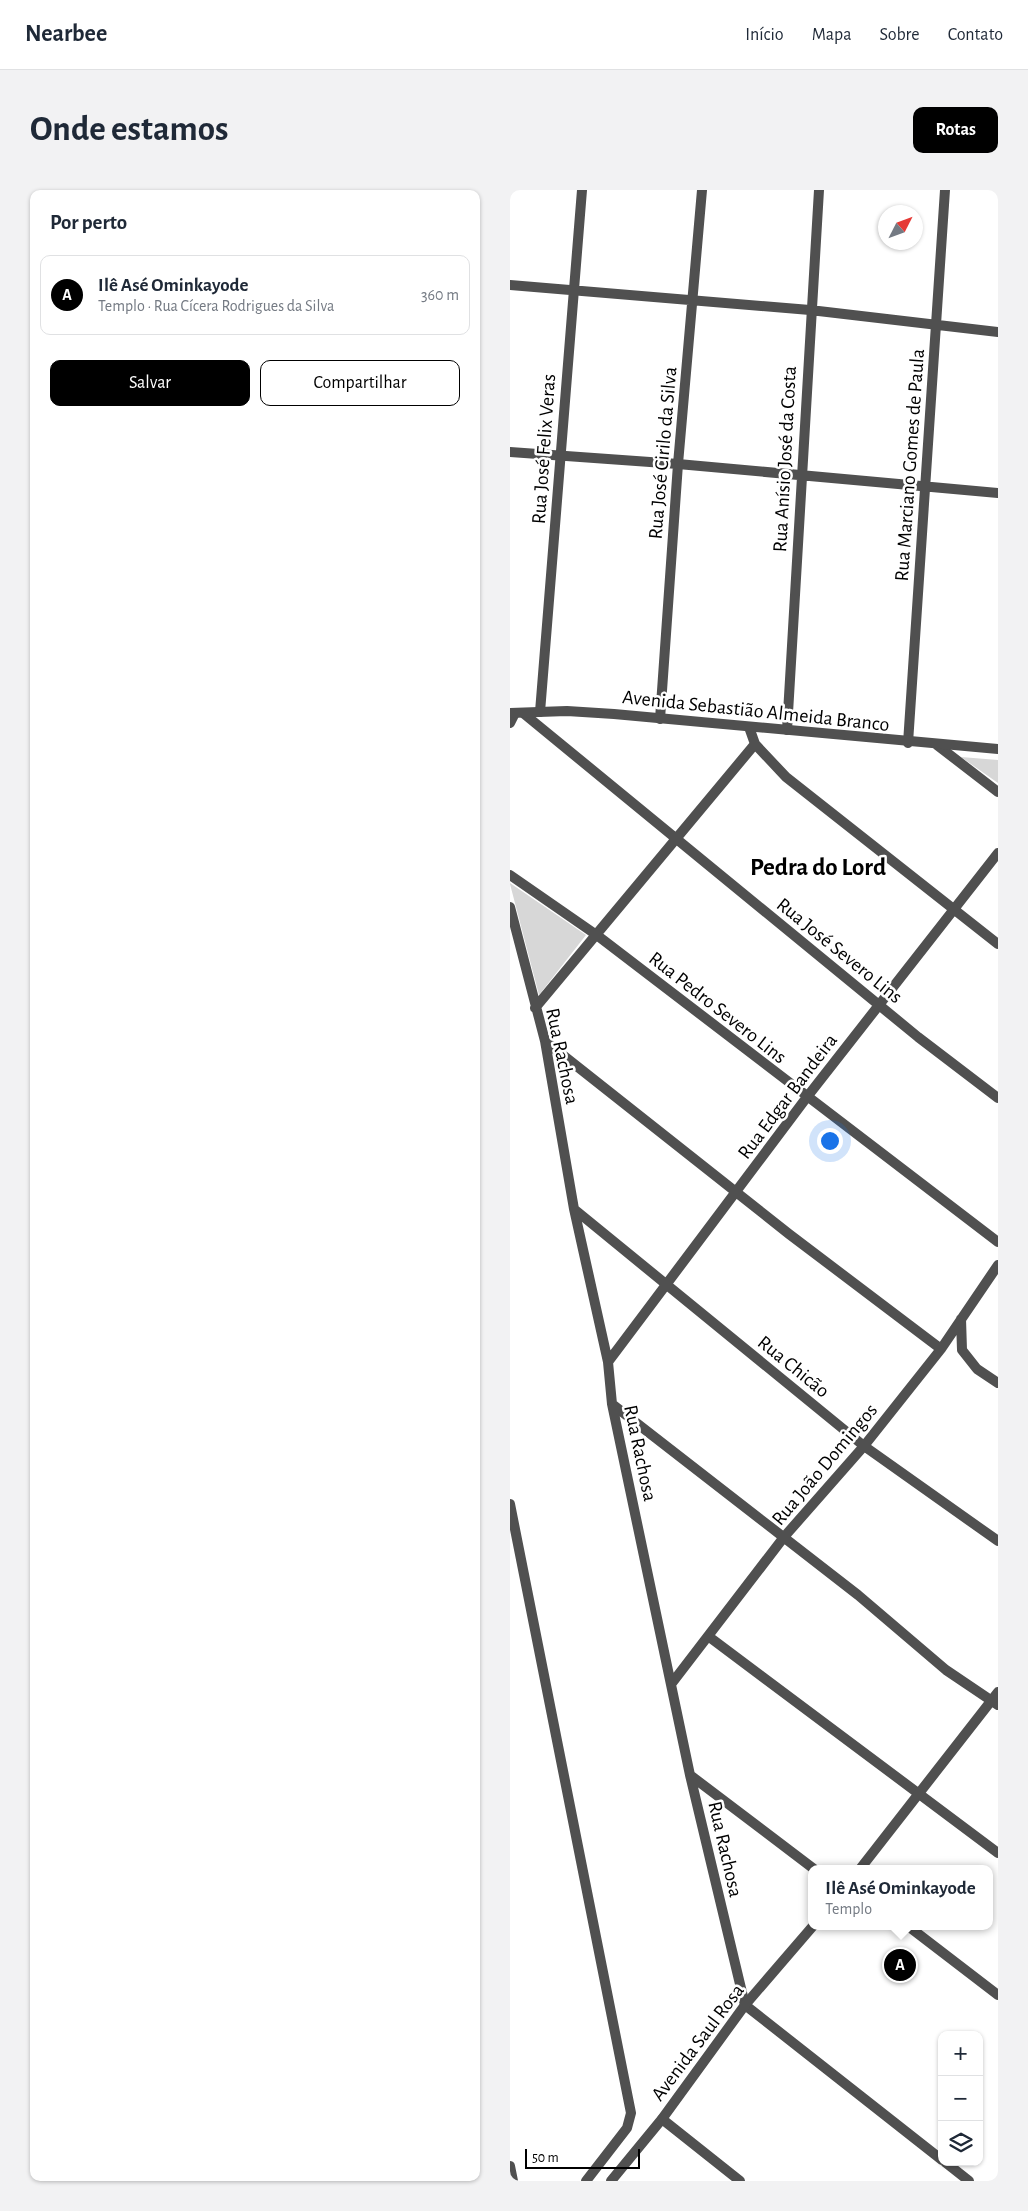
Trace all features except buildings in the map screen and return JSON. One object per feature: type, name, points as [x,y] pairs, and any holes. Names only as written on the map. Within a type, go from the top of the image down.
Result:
[{"type":"street","name":"Rua José Felix Veras","points":[[540,712],[572,290],[582,190]]},
{"type":"street","name":"Rua José Cirilo da Silva","points":[[660,719],[678,464],[702,190]]},
{"type":"street","name":"Rua Anísio José da Costa","points":[[787,730],[810,310],[819,190]]},
{"type":"street","name":"Rua Marciano Gomes de Paula","points":[[908,743],[924,488],[938,324],[945,190]]},
{"type":"street","points":[[510,285],[810,310],[998,332]]},
{"type":"street","points":[[510,452],[678,464],[801,477],[998,493]]},
{"type":"street","name":"Avenida Sebastião Almeida Branco","points":[[516,713],[589,712],[908,743],[998,749]]},
{"type":"street","points":[[510,723],[516,713]]},
{"type":"street","name":"Rua José Severo Lins","points":[[516,713],[998,1098]]},
{"type":"street","points":[[749,727],[755,744],[786,777],[998,944]]},
{"type":"street","points":[[535,1008],[598,936],[755,744]]},
{"type":"street","points":[[937,745],[998,792]]},
{"type":"street","name":"Rua Edgar Bandeira","points":[[608,1362],[807,1097],[998,853]]},
{"type":"street","name":"Rua Pedro Severo Lins","points":[[510,875],[598,936],[998,1242]]},
{"type":"street","name":"Rua Rachosa","points":[[510,907],[545,1042],[574,1209],[608,1362],[612,1404],[690,1774],[745,2005]]},
{"type":"street","points":[[545,1042],[736,1192],[941,1349]]},
{"type":"street","name":"Rua Chicão","points":[[574,1209],[864,1446],[998,1541]]},
{"type":"street","name":"Rua João Domingos","points":[[672,1682],[784,1537],[864,1446],[941,1349],[998,1265]]},
{"type":"street","points":[[961,1318],[962,1350],[976,1369],[998,1384]]},
{"type":"street","points":[[612,1404],[858,1595],[946,1670],[996,1699],[918,1791],[863,1865]]},
{"type":"street","points":[[510,1504],[631,2113],[626,2128],[586,2181]]},
{"type":"street","points":[[708,1636],[918,1791],[998,1853]]},
{"type":"street","points":[[690,1774],[809,1865]]},
{"type":"street","name":"Avenida Saul Rosa","points":[[611,2181],[662,2119],[745,2005],[810,1930]]},
{"type":"street","points":[[913,1930],[998,1995]]},
{"type":"street","points":[[745,2005],[938,2157]]},
{"type":"street","points":[[662,2119],[740,2181]]},
{"type":"street","points":[[510,2166],[513,2181]]},
{"type":"street","points":[[950,2166],[969,2181]]},
{"type":"shaded area","points":[[961,757],[998,760],[998,783]]},
{"type":"shaded area","points":[[510,884],[586,935],[539,995]]},
{"type":"place","name":"Ilê Asé Ominkayode","points":[[900,1965]]},
{"type":"district","name":"Pedra do Lord","points":[[818,866]]}]
